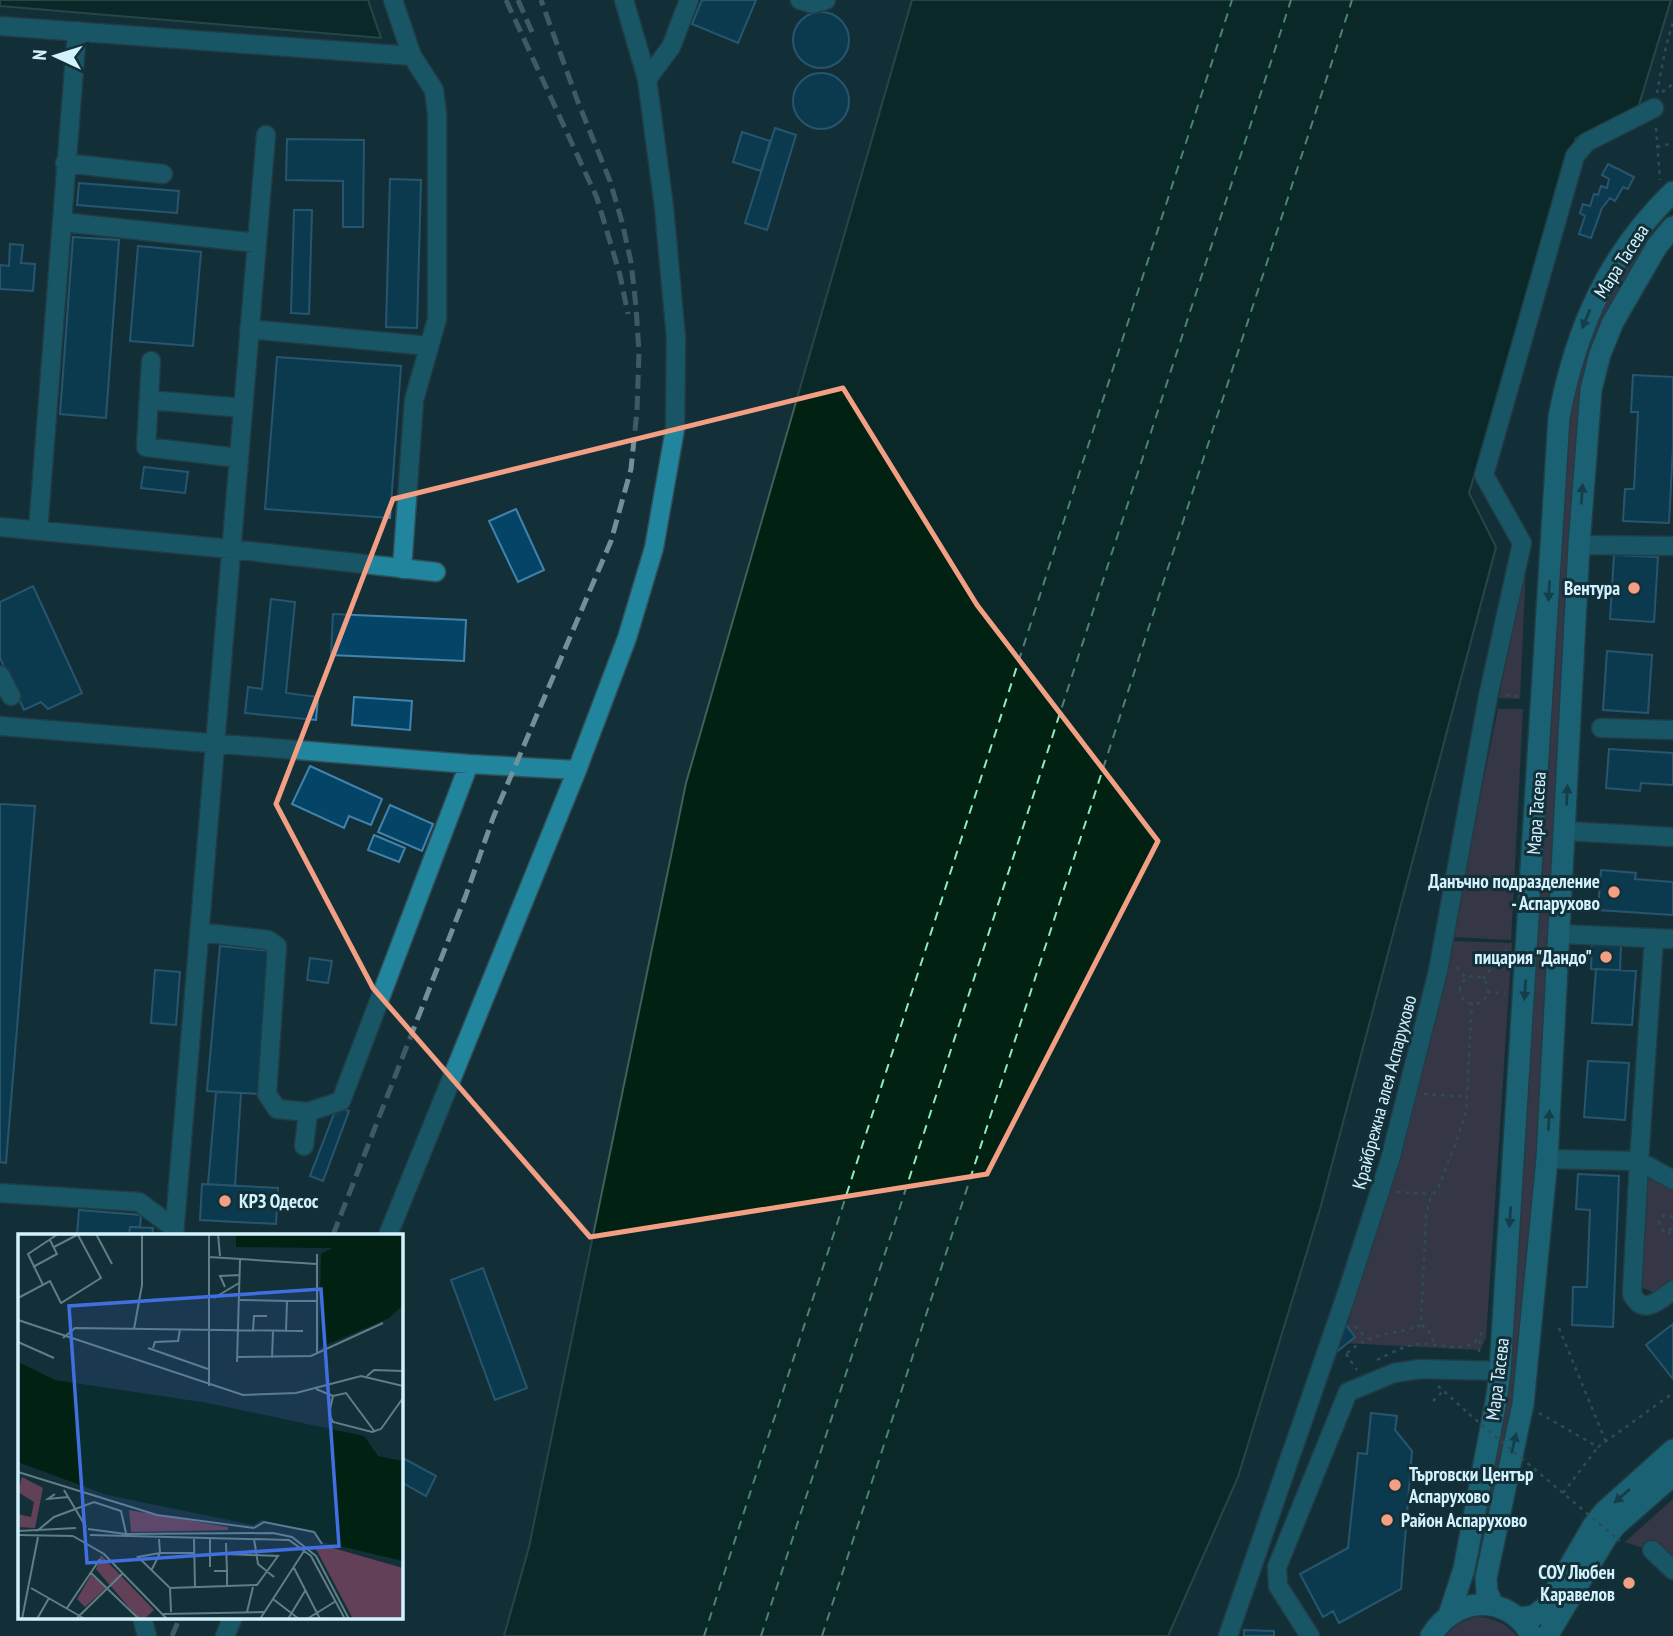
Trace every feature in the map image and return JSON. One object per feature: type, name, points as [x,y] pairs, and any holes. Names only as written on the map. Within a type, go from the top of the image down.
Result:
[{"type":"main road","name":"Мара Тасева","points":[[1434,1628],[1466,1558],[1500,1371],[1559,417],[1577,341],[1594,300],[1624,248],[1670,201]]},
{"type":"main road","name":"Мара Тасева","points":[[1493,1605],[1487,1592],[1486,1578],[1523,1404],[1547,1159],[1579,545],[1591,390],[1600,354],[1613,321],[1657,246],[1673,227]]},
{"type":"main road","points":[[1519,1618],[1534,1616],[1546,1607],[1604,1512],[1673,1450]]},
{"type":"main road","points":[[1547,1636],[1607,1536],[1673,1475]]},
{"type":"main road","points":[[1434,1628],[1465,1607],[1493,1605],[1519,1618],[1532,1636]]},
{"type":"street","points":[[393,0],[412,56],[434,90],[437,114],[437,319],[414,400],[402,569]]},
{"type":"street","points":[[388,1234],[577,769],[627,638],[654,548],[675,429],[676,338],[664,207],[647,79],[624,0]]},
{"type":"street","points":[[647,79],[671,47],[689,0]]},
{"type":"street","points":[[800,0],[813,4],[826,0]]},
{"type":"street","points":[[0,26],[412,56]]},
{"type":"street","points":[[38,530],[77,31]]},
{"type":"street","points":[[1552,544],[1522,543],[1484,475],[1575,156],[1587,142],[1656,101]]},
{"type":"street","points":[[174,1231],[266,135]]},
{"type":"street","points":[[65,163],[163,174]]},
{"type":"street","points":[[62,222],[257,243]]},
{"type":"street","points":[[249,329],[429,346]]},
{"type":"street","points":[[151,361],[146,447],[239,458]]},
{"type":"street","points":[[149,400],[243,408]]},
{"type":"street","points":[[0,527],[436,572]]},
{"type":"street","name":"Крайбрежна алея Аспарухово","points":[[1228,1636],[1380,1191],[1407,1093],[1438,971],[1488,694],[1522,543]]},
{"type":"street","points":[[1579,545],[1673,545]]},
{"type":"street","points":[[0,675],[10,696]]},
{"type":"street","points":[[0,726],[469,764],[577,769]]},
{"type":"street","points":[[1601,728],[1673,730]]},
{"type":"street","points":[[199,932],[268,940],[277,946],[267,1094],[277,1109],[308,1112],[341,1101],[469,764]]},
{"type":"street","points":[[1565,831],[1673,837]]},
{"type":"street","points":[[1560,934],[1673,939]]},
{"type":"street","points":[[1654,938],[1632,1294],[1637,1302],[1647,1306],[1656,1303],[1673,1290]]},
{"type":"street","points":[[304,1146],[308,1112]]},
{"type":"street","points":[[1547,1159],[1639,1161],[1673,1180]]},
{"type":"street","points":[[0,1193],[139,1202],[174,1231]]},
{"type":"street","points":[[1310,1636],[1278,1587],[1277,1567],[1348,1392],[1394,1373],[1420,1369],[1500,1371]]},
{"type":"street","points":[[1652,1550],[1673,1570]]},
{"type":"street","points":[[142,1618],[147,1636]]},
{"type":"street","points":[[225,1636],[233,1618]]},
{"type":"path","points":[[1656,101],[1673,84]]},
{"type":"path","points":[[1657,148],[1673,143]]},
{"type":"path","points":[[1488,694],[1523,696]]},
{"type":"path","points":[[1483,979],[1508,948],[1507,957]]},
{"type":"path","points":[[1483,979],[1470,976],[1461,984],[1461,996],[1472,1003],[1480,1002],[1487,992]]},
{"type":"path","points":[[1483,979],[1487,992]]},
{"type":"path","points":[[1487,992],[1505,993]]},
{"type":"path","points":[[1421,1325],[1426,1216],[1457,1140],[1468,1097],[1472,1003]]},
{"type":"path","points":[[1407,1093],[1468,1097]]},
{"type":"path","points":[[1380,1191],[1434,1194]]},
{"type":"path","points":[[1673,1217],[1664,1215],[1659,1222],[1661,1229],[1671,1230],[1673,1241]]},
{"type":"path","points":[[1421,1325],[1430,1333],[1435,1345]]},
{"type":"path","points":[[1322,1364],[1335,1362],[1372,1336],[1409,1330],[1421,1325]]},
{"type":"path","points":[[1559,1328],[1606,1442]]},
{"type":"path","points":[[1372,1363],[1413,1344],[1465,1347],[1480,1338],[1483,1331]]},
{"type":"path","points":[[1346,1354],[1357,1371],[1362,1371]]},
{"type":"path","points":[[1432,1380],[1620,1541]]},
{"type":"path","points":[[1433,1401],[1443,1391]]},
{"type":"path","points":[[1563,1493],[1598,1447],[1673,1393]]},
{"type":"path","points":[[1523,1404],[1598,1447]]},
{"type":"highlighted area","points":[[843,388],[977,605],[1158,841],[987,1174],[590,1237],[373,988],[276,804],[393,499]]},
{"type":"shaded area","points":[[0,0],[368,0],[381,38],[0,6]]},
{"type":"shaded area","points":[[912,0],[1671,0],[1638,108],[1576,138],[1469,493],[1496,547],[1320,1209],[1238,1477],[1168,1636],[504,1636],[529,1547],[686,783]]},
{"type":"shaded area","points":[[1648,234],[1653,238],[1600,354],[1547,1159],[1498,1515],[1476,1511],[1497,1396],[1572,384],[1618,273]]},
{"type":"shaded area","points":[[1526,563],[1520,699],[1499,698]]},
{"type":"shaded area","points":[[1498,709],[1523,709],[1511,940],[1452,937]]},
{"type":"shaded area","points":[[1449,941],[1512,943],[1486,1338],[1480,1350],[1343,1343]]},
{"type":"shaded area","points":[[1647,1173],[1673,1188],[1673,1279],[1656,1293],[1640,1287]]},
{"type":"shaded area","points":[[1673,1499],[1673,1570],[1652,1551],[1625,1542]]},
{"type":"shaded area","points":[[1477,1617],[1499,1622],[1517,1636],[1446,1636],[1460,1624]]},
{"type":"building","points":[[702,0],[756,0],[738,43],[692,24]]},
{"type":"building","points":[[815,12],[827,12],[837,16],[845,24],[849,40],[845,56],[837,64],[827,68],[815,68],[805,64],[797,56],[793,46],[793,34],[797,24],[805,16]]},
{"type":"building","points":[[815,73],[827,73],[837,77],[845,85],[849,101],[845,117],[837,125],[827,129],[815,129],[805,125],[797,117],[793,107],[793,95],[797,85],[805,77]]},
{"type":"building","points":[[775,128],[796,135],[767,230],[745,223]]},
{"type":"building","points":[[742,132],[770,141],[761,171],[733,162]]},
{"type":"building","points":[[287,139],[364,140],[363,227],[343,227],[343,181],[286,180]]},
{"type":"building","points":[[1608,164],[1634,177],[1628,189],[1623,187],[1615,201],[1610,198],[1602,208],[1591,238],[1579,234],[1585,216],[1580,213],[1583,204],[1590,206],[1594,194],[1598,195],[1601,186],[1607,188],[1609,179],[1602,175]]},
{"type":"building","points":[[390,179],[421,180],[417,328],[386,327]]},
{"type":"building","points":[[79,183],[179,191],[177,213],[77,205]]},
{"type":"building","points":[[294,210],[312,210],[309,314],[291,313]]},
{"type":"building","points":[[73,237],[119,240],[106,418],[60,414]]},
{"type":"building","points":[[10,244],[23,245],[21,263],[35,264],[33,291],[0,289],[0,265],[9,266]]},
{"type":"building","points":[[138,246],[201,252],[193,346],[130,341]]},
{"type":"building","points":[[277,357],[401,366],[390,518],[265,509]]},
{"type":"building","points":[[1633,375],[1673,377],[1669,523],[1623,521],[1625,489],[1634,489],[1638,412],[1631,412]]},
{"type":"building","points":[[144,467],[188,472],[185,493],[141,488]]},
{"type":"building","points":[[516,509],[544,570],[518,582],[489,521]]},
{"type":"building","name":"Вентура","points":[[1614,555],[1658,557],[1654,622],[1610,619]]},
{"type":"building","points":[[33,586],[82,693],[48,709],[41,702],[24,710],[0,658],[0,602]]},
{"type":"building","points":[[271,599],[295,602],[286,693],[318,697],[316,720],[245,713],[248,687],[262,689]]},
{"type":"building","points":[[333,614],[466,620],[464,661],[331,655]]},
{"type":"building","points":[[1607,651],[1652,655],[1648,713],[1603,710]]},
{"type":"building","points":[[354,697],[412,701],[410,730],[352,725]]},
{"type":"building","points":[[1609,749],[1673,753],[1673,785],[1641,783],[1640,791],[1606,788]]},
{"type":"building","points":[[310,766],[382,799],[371,825],[349,816],[344,828],[292,804]]},
{"type":"building","points":[[0,804],[35,806],[6,1163],[0,1162]]},
{"type":"building","points":[[390,805],[433,824],[422,851],[378,832]]},
{"type":"building","points":[[374,835],[405,848],[399,862],[368,850]]},
{"type":"building","points":[[1601,870],[1636,873],[1635,879],[1673,882],[1673,915],[1598,910]]},
{"type":"building","name":"пицария \"Дандо\"","points":[[1592,944],[1621,945],[1620,970],[1591,969]]},
{"type":"building","points":[[220,946],[272,951],[260,1094],[207,1091]]},
{"type":"building","points":[[310,958],[332,961],[328,983],[307,980]]},
{"type":"building","points":[[1596,969],[1636,971],[1632,1025],[1592,1023]]},
{"type":"building","points":[[155,970],[180,972],[176,1025],[151,1023]]},
{"type":"building","points":[[1588,1061],[1629,1063],[1625,1120],[1584,1117]]},
{"type":"building","points":[[216,1092],[241,1093],[235,1186],[208,1184]]},
{"type":"building","points":[[337,1106],[349,1111],[323,1181],[310,1176]]},
{"type":"building","points":[[1578,1174],[1619,1176],[1613,1327],[1572,1325],[1573,1287],[1587,1287],[1590,1210],[1576,1209]]},
{"type":"building","points":[[202,1184],[278,1188],[276,1224],[200,1220]]},
{"type":"building","points":[[79,1210],[141,1215],[140,1227],[130,1227],[129,1234],[77,1234]]},
{"type":"building","points":[[130,1227],[153,1228],[152,1234],[129,1234]]},
{"type":"building","points":[[483,1268],[527,1388],[495,1400],[451,1280]]},
{"type":"building","points":[[1341,1318],[1355,1337],[1329,1358]]},
{"type":"building","points":[[1673,1324],[1673,1379],[1646,1345]]},
{"type":"building","points":[[1371,1413],[1397,1416],[1395,1430],[1412,1451],[1401,1589],[1339,1623],[1333,1611],[1323,1617],[1300,1574],[1348,1548],[1358,1453],[1367,1454]]},
{"type":"building","points":[[402,1458],[436,1476],[426,1496],[402,1483]]},
{"type":"building","points":[[1244,1630],[1274,1631],[1274,1636],[1244,1636]]},
{"type":"ferry route","points":[[704,1636],[1232,0]]},
{"type":"ferry route","points":[[761,1636],[1291,0]]},
{"type":"ferry route","points":[[822,1636],[1352,0]]},
{"type":"railway","points":[[506,0],[597,198],[620,275],[628,314]]},
{"type":"railway","points":[[518,0],[532,32]]},
{"type":"railway","points":[[333,1234],[466,895],[493,818],[611,541],[631,469],[639,352],[631,262],[610,181],[541,0]]},
{"type":"railway","points":[[172,1636],[180,1618]]},
{"type":"place","name":"Вентура","points":[[1634,588]]},
{"type":"place","name":"Данъчно подразделение - Аспарухово","points":[[1614,892]]},
{"type":"place","name":"пицария \"Дандо\"","points":[[1606,957]]},
{"type":"place","name":"КРЗ Одесос","points":[[225,1201]]},
{"type":"place","name":"Търговски Център Аспарухово","points":[[1395,1485]]},
{"type":"place","name":"Район Аспарухово","points":[[1387,1520]]},
{"type":"place","name":"СОУ Любен Каравелов","points":[[1629,1583]]}]
